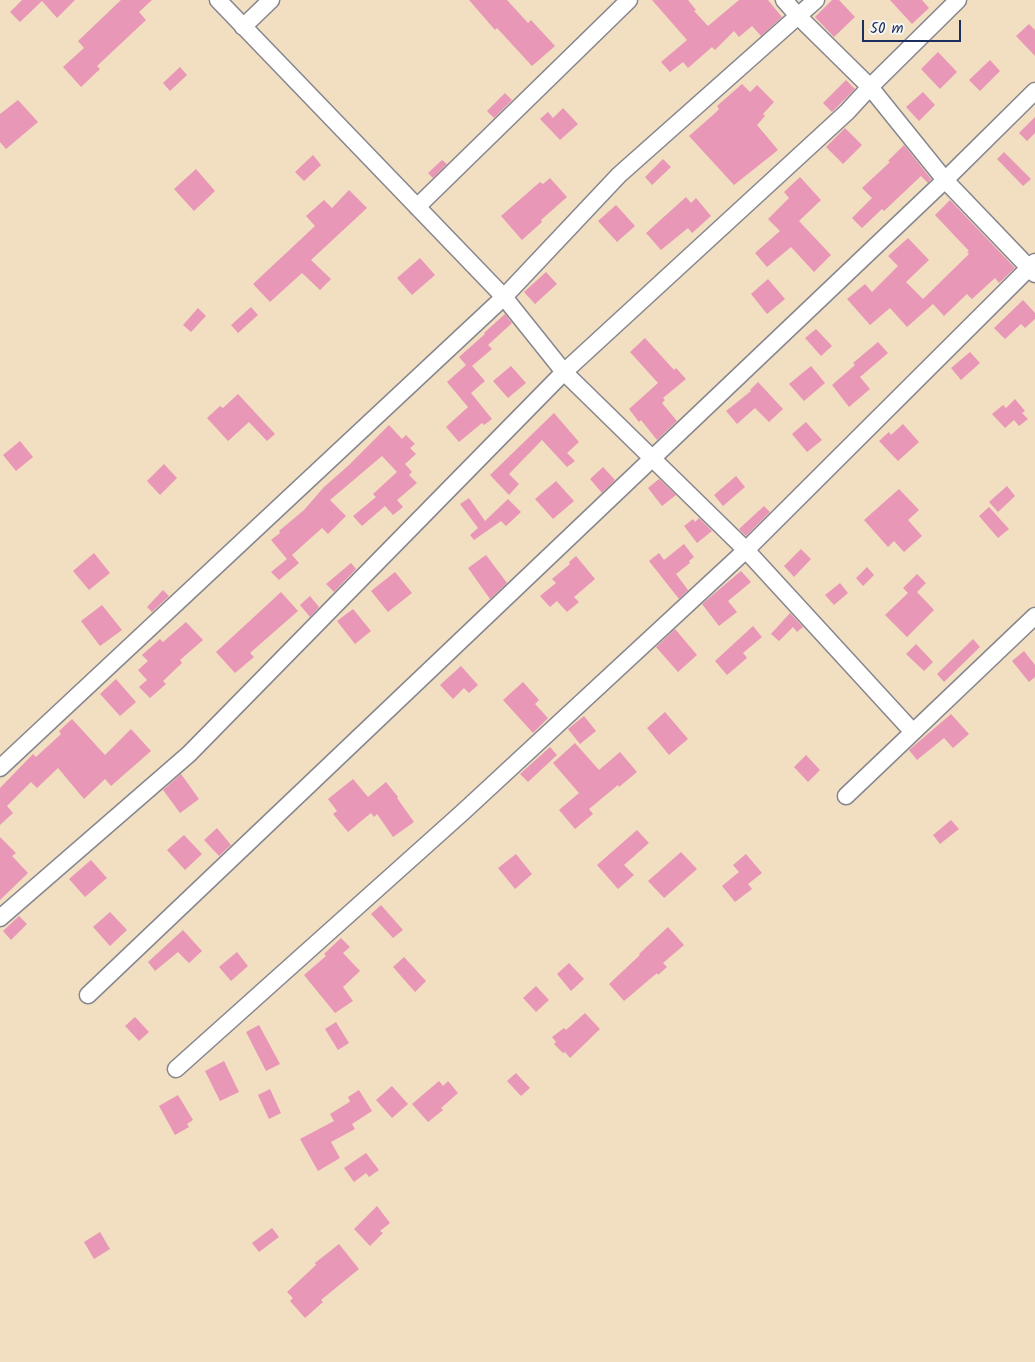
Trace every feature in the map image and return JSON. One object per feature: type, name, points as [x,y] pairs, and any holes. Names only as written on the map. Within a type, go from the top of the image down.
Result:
[{"type":"street","points":[[218,0],[504,297],[564,372],[746,550],[912,732]]},
{"type":"street","points":[[243,27],[271,0]]},
{"type":"street","points":[[417,207],[629,0]]},
{"type":"street","points":[[176,1069],[463,812],[746,550],[1033,268],[945,180],[870,87],[784,0]]},
{"type":"street","points":[[0,768],[504,297],[619,175],[816,0]]},
{"type":"street","points":[[0,918],[189,754],[564,372],[847,112],[958,0]]},
{"type":"street","points":[[88,995],[945,180],[1035,91]]},
{"type":"street","points":[[846,796],[1035,616]]},
{"type":"building","points":[[22,0],[75,0],[57,18],[42,1],[20,22],[10,12]]},
{"type":"building","points":[[121,0],[152,0],[139,12],[146,20],[97,66],[100,69],[81,87],[63,67],[84,48],[78,41]]},
{"type":"building","points":[[469,0],[507,0],[528,23],[531,20],[555,46],[532,66],[497,28],[495,30]]},
{"type":"building","points":[[652,0],[688,0],[696,10],[694,11],[708,26],[739,0],[768,0],[782,17],[761,36],[752,26],[739,37],[734,31],[715,50],[712,47],[688,68],[683,62],[670,72],[661,62],[687,40]]},
{"type":"building","points":[[832,0],[839,0],[855,17],[834,37],[815,17]]},
{"type":"building","points":[[890,0],[922,0],[929,8],[912,24]]},
{"type":"building","points":[[1029,24],[1035,30],[1035,56],[1016,36]]},
{"type":"building","points":[[938,52],[957,72],[940,89],[921,69]]},
{"type":"building","points":[[990,60],[1000,71],[980,91],[969,80]]},
{"type":"building","points":[[180,67],[187,75],[170,91],[163,83]]},
{"type":"building","points":[[846,80],[855,89],[832,112],[823,103]]},
{"type":"building","points":[[742,84],[750,92],[757,85],[774,102],[763,114],[765,116],[757,125],[778,150],[734,185],[689,136],[713,115],[719,109],[717,106]]},
{"type":"building","points":[[923,92],[935,105],[919,121],[906,107]]},
{"type":"building","points":[[505,93],[512,100],[494,118],[487,111]]},
{"type":"building","points":[[18,100],[38,122],[6,149],[0,142],[0,114]]},
{"type":"building","points":[[563,108],[578,124],[560,140],[540,119],[548,112],[553,118]]},
{"type":"building","points":[[1035,117],[1035,133],[1027,141],[1019,133]]},
{"type":"building","points":[[845,128],[862,145],[843,164],[826,147]]},
{"type":"building","points":[[904,145],[931,179],[928,183],[921,176],[884,211],[882,209],[862,228],[852,218],[872,198],[862,188],[890,162],[888,161]]},
{"type":"building","points":[[1004,152],[1031,179],[1023,186],[997,159]]},
{"type":"building","points":[[313,155],[321,165],[304,181],[295,172]]},
{"type":"building","points":[[663,159],[671,167],[652,185],[645,177]]},
{"type":"building","points":[[442,160],[447,164],[433,178],[428,173]]},
{"type":"building","points":[[196,169],[215,191],[194,211],[174,189]]},
{"type":"building","points":[[800,177],[821,200],[799,221],[831,255],[814,272],[791,247],[767,267],[755,253],[780,231],[768,219],[789,198],[784,192]]},
{"type":"building","points":[[550,178],[567,197],[522,240],[501,216],[540,182],[543,184]]},
{"type":"building","points":[[349,190],[367,208],[311,260],[331,279],[320,290],[302,273],[270,302],[253,284],[315,226],[306,216],[324,200],[332,208]]},
{"type":"building","points":[[686,197],[691,203],[696,198],[711,216],[692,233],[688,228],[661,250],[646,233]]},
{"type":"building","points":[[950,200],[1015,268],[999,283],[995,278],[972,299],[967,294],[944,316],[933,304],[907,327],[890,308],[870,325],[847,299],[865,284],[872,292],[898,266],[888,256],[908,238],[929,260],[906,282],[923,299],[969,254],[967,252],[969,251],[935,215]]},
{"type":"building","points":[[616,205],[635,226],[617,242],[598,221]]},
{"type":"building","points":[[420,258],[435,275],[412,295],[397,278]]},
{"type":"building","points":[[546,272],[557,284],[535,304],[524,292]]},
{"type":"building","points":[[768,279],[785,299],[767,314],[751,294]]},
{"type":"building","points":[[1023,300],[1035,313],[1035,319],[1025,328],[1021,324],[1005,339],[994,328]]},
{"type":"building","points":[[251,307],[258,315],[238,333],[231,325]]},
{"type":"building","points":[[198,308],[206,316],[191,332],[183,325]]},
{"type":"building","points":[[505,314],[512,323],[488,345],[492,349],[472,366],[485,381],[471,393],[492,419],[484,425],[482,423],[459,442],[446,427],[468,407],[447,382],[466,365],[459,357]]},
{"type":"building","points":[[816,329],[832,346],[821,356],[805,338]]},
{"type":"building","points":[[645,338],[674,370],[676,368],[686,379],[663,398],[665,400],[662,403],[677,421],[657,440],[641,420],[639,422],[629,409],[658,383],[630,352]]},
{"type":"building","points":[[878,342],[888,353],[860,377],[870,389],[849,407],[832,385],[855,365],[853,363]]},
{"type":"building","points":[[970,352],[980,363],[961,380],[951,368]]},
{"type":"building","points":[[511,366],[526,383],[508,398],[493,381]]},
{"type":"building","points":[[811,366],[825,383],[804,401],[789,384]]},
{"type":"building","points":[[758,382],[783,409],[769,422],[755,408],[737,424],[726,411],[751,391]]},
{"type":"building","points":[[238,394],[275,434],[267,441],[249,422],[228,441],[207,418],[220,406],[223,408]]},
{"type":"building","points":[[1015,399],[1025,411],[1022,413],[1028,419],[1019,426],[1014,420],[1005,428],[992,414],[1003,405],[1006,408]]},
{"type":"building","points":[[554,413],[579,442],[567,453],[575,461],[567,467],[542,440],[509,474],[519,484],[509,495],[490,475]]},
{"type":"building","points":[[806,422],[822,440],[807,452],[792,434]]},
{"type":"building","points":[[903,424],[919,442],[898,461],[879,441],[889,432],[891,435]]},
{"type":"building","points":[[389,425],[402,439],[406,435],[415,444],[410,448],[416,454],[405,464],[412,472],[409,475],[417,483],[397,500],[403,507],[393,515],[385,506],[362,526],[353,516],[376,497],[373,494],[397,472],[382,456],[330,500],[346,516],[328,534],[322,528],[292,555],[299,563],[279,580],[271,572],[287,559],[271,540],[304,510],[324,487]]},
{"type":"building","points":[[20,441],[33,457],[16,471],[3,455]]},
{"type":"building","points":[[164,464],[177,478],[160,495],[147,481]]},
{"type":"building","points":[[603,467],[615,480],[602,493],[590,479]]},
{"type":"building","points":[[736,476],[745,487],[723,506],[714,495]]},
{"type":"building","points":[[659,479],[676,495],[662,506],[648,488]]},
{"type":"building","points":[[556,481],[574,501],[553,519],[535,499]]},
{"type":"building","points":[[1007,486],[1015,496],[998,512],[989,502]]},
{"type":"building","points":[[899,489],[919,510],[908,520],[922,536],[904,552],[894,541],[888,547],[864,520]]},
{"type":"building","points":[[469,498],[485,521],[508,499],[521,512],[506,526],[501,521],[474,540],[470,535],[478,528],[460,504]]},
{"type":"building","points":[[764,506],[770,512],[746,536],[739,529]]},
{"type":"building","points":[[989,507],[1009,529],[998,538],[979,516]]},
{"type":"building","points":[[699,518],[712,531],[697,543],[684,526],[693,519],[695,522]]},
{"type":"building","points":[[684,544],[694,557],[689,561],[690,563],[676,574],[688,590],[679,599],[649,561],[659,553],[664,560]]},
{"type":"building","points":[[801,549],[811,559],[794,577],[784,566]]},
{"type":"building","points":[[94,553],[110,573],[89,590],[73,571]]},
{"type":"building","points":[[486,555],[507,583],[490,599],[468,568]]},
{"type":"building","points":[[576,556],[595,579],[574,597],[579,602],[567,612],[557,601],[550,607],[540,596],[556,583],[552,579],[570,564],[569,562]]},
{"type":"building","points":[[351,563],[356,569],[334,592],[326,584]]},
{"type":"building","points":[[867,567],[874,575],[863,586],[856,578]]},
{"type":"building","points":[[741,571],[751,582],[728,601],[737,612],[719,626],[702,604]]},
{"type":"building","points":[[395,572],[412,593],[388,612],[371,591]]},
{"type":"building","points":[[917,574],[926,583],[917,592],[934,610],[907,637],[885,615],[908,593],[903,588]]},
{"type":"building","points":[[840,583],[848,593],[834,605],[825,595]]},
{"type":"building","points":[[163,590],[169,596],[152,612],[147,607]]},
{"type":"building","points":[[281,592],[298,611],[250,653],[254,657],[235,673],[216,652]]},
{"type":"building","points":[[310,596],[319,607],[310,617],[300,605]]},
{"type":"building","points":[[102,605],[122,630],[100,646],[81,621]]},
{"type":"building","points":[[353,609],[371,631],[355,644],[337,621]]},
{"type":"building","points":[[790,613],[803,627],[797,632],[793,627],[779,641],[771,634]]},
{"type":"building","points":[[186,622],[203,640],[180,660],[182,663],[163,681],[166,684],[150,698],[139,687],[147,680],[138,670],[148,661],[142,655],[160,639],[163,642]]},
{"type":"building","points":[[753,626],[762,637],[743,653],[747,658],[727,675],[715,661]]},
{"type":"building","points":[[675,629],[697,655],[678,672],[656,647]]},
{"type":"building","points":[[973,639],[980,647],[944,682],[937,674]]},
{"type":"building","points":[[916,644],[933,662],[924,671],[906,654]]},
{"type":"building","points":[[1024,651],[1035,665],[1035,677],[1029,682],[1012,661]]},
{"type":"building","points":[[461,666],[478,685],[469,693],[464,688],[453,699],[440,685]]},
{"type":"building","points":[[116,679],[136,702],[120,716],[100,694]]},
{"type":"building","points":[[523,682],[539,700],[535,704],[548,718],[533,733],[503,700]]},
{"type":"building","points":[[665,712],[688,739],[669,755],[647,728]]},
{"type":"building","points":[[951,714],[969,734],[953,748],[944,738],[917,760],[909,750]]},
{"type":"building","points":[[584,716],[596,731],[580,744],[568,729]]},
{"type":"building","points":[[72,719],[105,755],[131,729],[151,751],[111,786],[105,779],[84,799],[58,768],[37,788],[31,782],[7,806],[13,813],[0,825],[0,788],[33,754],[36,757],[61,734],[59,731]]},
{"type":"building","points":[[575,743],[599,770],[620,752],[637,772],[589,809],[593,814],[575,829],[559,810],[579,793],[553,763]]},
{"type":"building","points":[[550,747],[557,755],[528,782],[520,774]]},
{"type":"building","points":[[806,755],[820,770],[808,782],[794,767]]},
{"type":"building","points":[[181,774],[199,799],[180,813],[163,790]]},
{"type":"building","points":[[353,779],[368,797],[386,782],[414,822],[393,837],[377,814],[374,817],[371,813],[348,832],[333,814],[337,811],[328,799]]},
{"type":"building","points":[[951,820],[959,829],[940,844],[933,835]]},
{"type":"building","points":[[217,828],[231,845],[219,856],[204,840]]},
{"type":"building","points":[[637,830],[649,843],[624,865],[634,875],[618,889],[597,865]]},
{"type":"building","points":[[184,835],[202,854],[185,870],[167,850]]},
{"type":"building","points":[[0,837],[16,853],[12,856],[28,873],[0,900]]},
{"type":"building","points":[[681,852],[697,869],[664,898],[648,881]]},
{"type":"building","points":[[516,854],[532,874],[515,889],[498,868]]},
{"type":"building","points":[[746,854],[762,873],[748,884],[752,889],[735,902],[722,886],[739,872],[733,865]]},
{"type":"building","points":[[91,860],[107,878],[85,897],[69,879]]},
{"type":"building","points":[[381,905],[403,930],[393,938],[371,914]]},
{"type":"building","points":[[110,912],[127,930],[110,946],[93,927]]},
{"type":"building","points":[[19,916],[27,924],[11,940],[3,931]]},
{"type":"building","points":[[668,927],[684,945],[663,963],[667,967],[624,1001],[609,984]]},
{"type":"building","points":[[183,930],[202,951],[189,963],[178,952],[155,971],[148,962]]},
{"type":"building","points":[[341,938],[350,947],[343,953],[360,971],[343,987],[353,1001],[335,1013],[304,975],[326,956],[324,954]]},
{"type":"building","points":[[237,952],[248,966],[231,981],[219,967]]},
{"type":"building","points":[[404,957],[426,981],[415,992],[393,967]]},
{"type":"building","points":[[569,963],[584,979],[571,991],[557,974]]},
{"type":"building","points":[[536,986],[549,1000],[536,1012],[523,998]]},
{"type":"building","points":[[585,1013],[600,1029],[570,1058],[554,1044],[556,1042],[552,1037],[564,1028],[566,1030]]},
{"type":"building","points":[[135,1017],[149,1032],[139,1041],[125,1026]]},
{"type":"building","points":[[336,1022],[349,1043],[338,1050],[325,1029]]},
{"type":"building","points":[[259,1025],[280,1064],[266,1071],[246,1032]]},
{"type":"building","points":[[224,1061],[239,1092],[220,1101],[205,1071]]},
{"type":"building","points":[[516,1073],[530,1088],[521,1096],[507,1081]]},
{"type":"building","points":[[439,1081],[443,1086],[448,1081],[458,1093],[441,1108],[443,1110],[428,1122],[412,1104]]},
{"type":"building","points":[[392,1086],[408,1104],[392,1118],[376,1100]]},
{"type":"building","points":[[270,1089],[281,1113],[269,1119],[258,1095]]},
{"type":"building","points":[[359,1090],[372,1111],[352,1124],[355,1129],[331,1142],[340,1158],[318,1171],[300,1139],[334,1121],[330,1114],[348,1103],[350,1101],[348,1097]]},
{"type":"building","points":[[178,1095],[193,1120],[187,1124],[189,1127],[175,1135],[159,1106]]},
{"type":"building","points":[[366,1153],[379,1170],[369,1177],[366,1173],[354,1182],[344,1168]]},
{"type":"building","points":[[377,1206],[390,1223],[380,1231],[383,1233],[370,1246],[354,1229]]},
{"type":"building","points":[[272,1228],[279,1237],[259,1252],[252,1243]]},
{"type":"building","points":[[100,1232],[110,1249],[94,1259],[84,1242]]},
{"type":"building","points":[[339,1244],[359,1269],[321,1300],[323,1302],[305,1318],[290,1301],[293,1298],[287,1292],[316,1265],[315,1263]]}]
